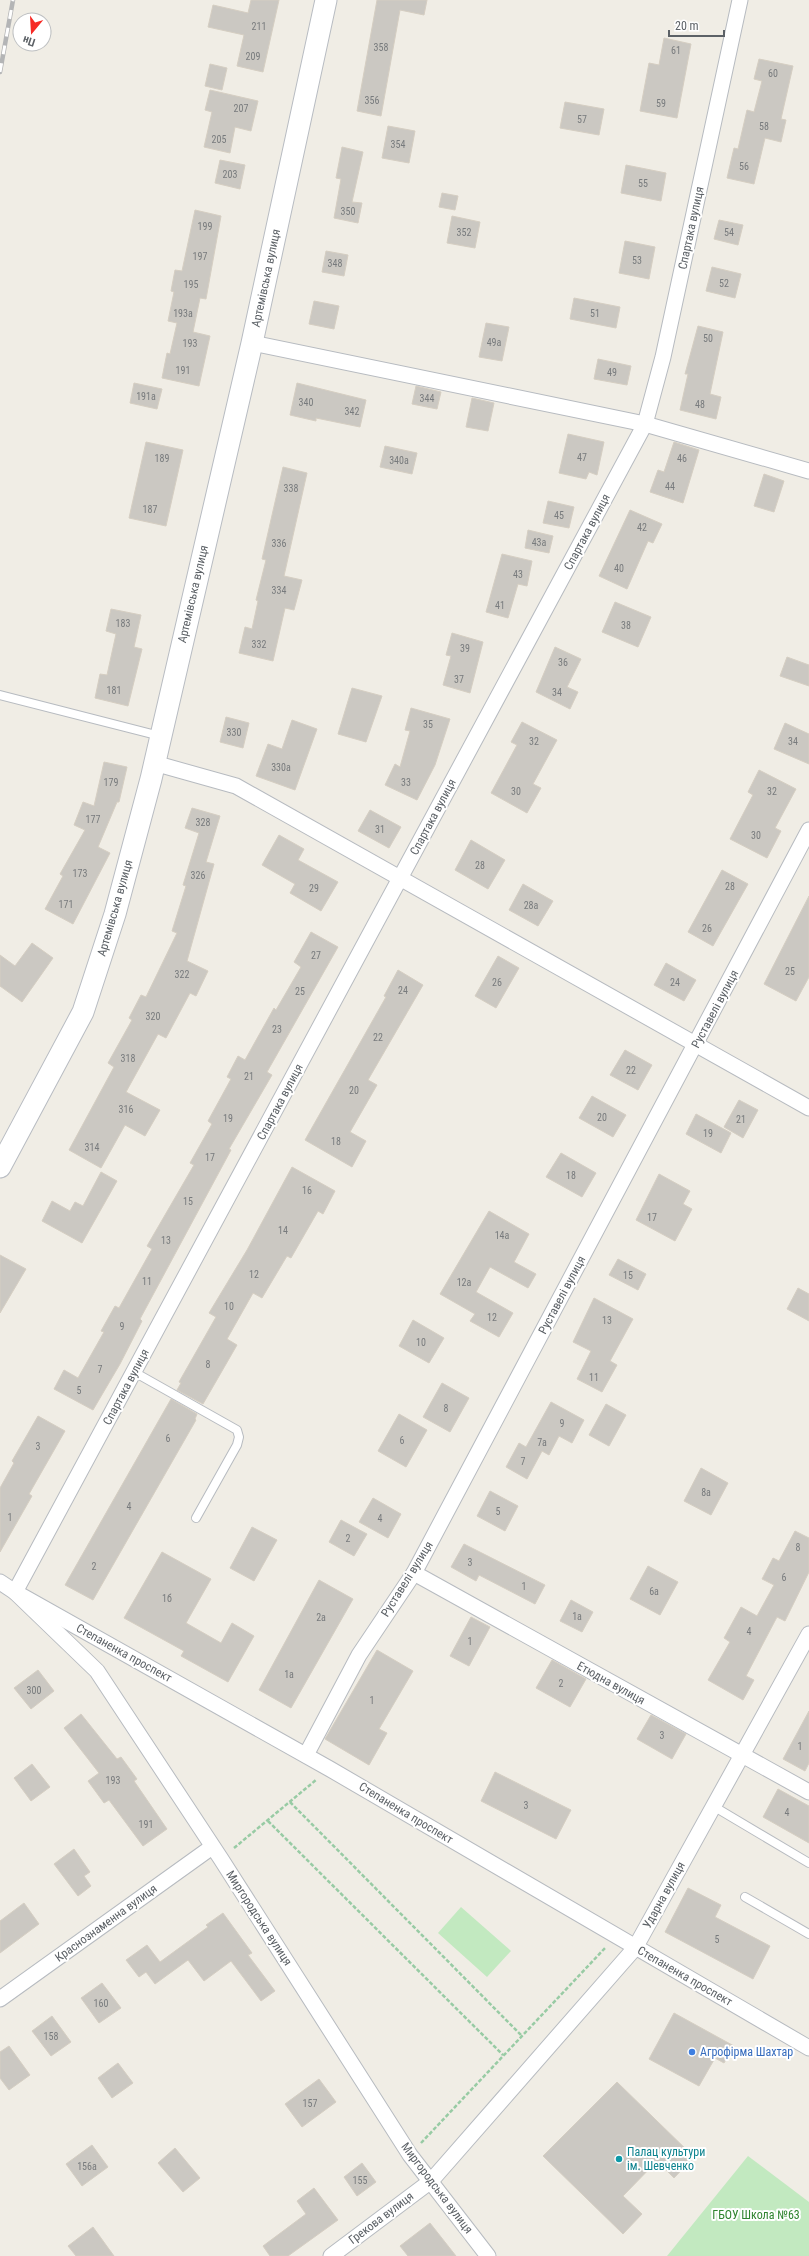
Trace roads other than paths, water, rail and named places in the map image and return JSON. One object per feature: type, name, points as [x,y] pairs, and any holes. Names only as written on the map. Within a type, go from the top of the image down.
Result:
[{"type":"main road","name":"Артемівська вулиця","points":[[0,1167],[83,1012],[115,914],[154,763],[252,343],[326,0]]},
{"type":"street","name":"Спартака вулиця","points":[[15,1592],[645,424],[663,357],[740,0]]},
{"type":"street","points":[[252,343],[645,424],[809,471]]},
{"type":"street","points":[[154,763],[236,786],[400,880],[809,1108]]},
{"type":"street","name":"Руставелі вулиця","points":[[306,1755],[358,1655],[414,1573],[809,830]]},
{"type":"street","name":"Етюдна вулиця","points":[[414,1573],[809,1792]]},
{"type":"street","name":"Степаненка проспект","points":[[0,1582],[15,1592],[306,1755],[616,1937],[809,2048]]},
{"type":"street","name":"Миргородська вулиця","points":[[15,1592],[97,1671],[410,2155],[488,2256]]},
{"type":"street","name":"Ударна вулиця","points":[[431,2181],[635,1948],[809,1634]]},
{"type":"street","name":"Краснознаменна вулиця","points":[[0,1999],[216,1853]]},
{"type":"street","name":"Грекова вулиця","points":[[331,2256],[431,2181]]},
{"type":"lane","points":[[0,695],[160,736]]},
{"type":"lane","points":[[134,1372],[237,1430],[239,1437],[237,1445],[196,1518]]},
{"type":"lane","points":[[713,1806],[809,1863]]},
{"type":"lane","points":[[745,1897],[809,1934]]},
{"type":"railway","points":[[0,72],[13,0]]},
{"type":"place","name":"Агрофірма Шахтар","points":[[692,2052]]},
{"type":"place","name":"Палац культури ім. Шевченко","points":[[619,2159]]},
{"type":"park label","name":"ГБОУ Школа №63","points":[[756,2215]]}]
